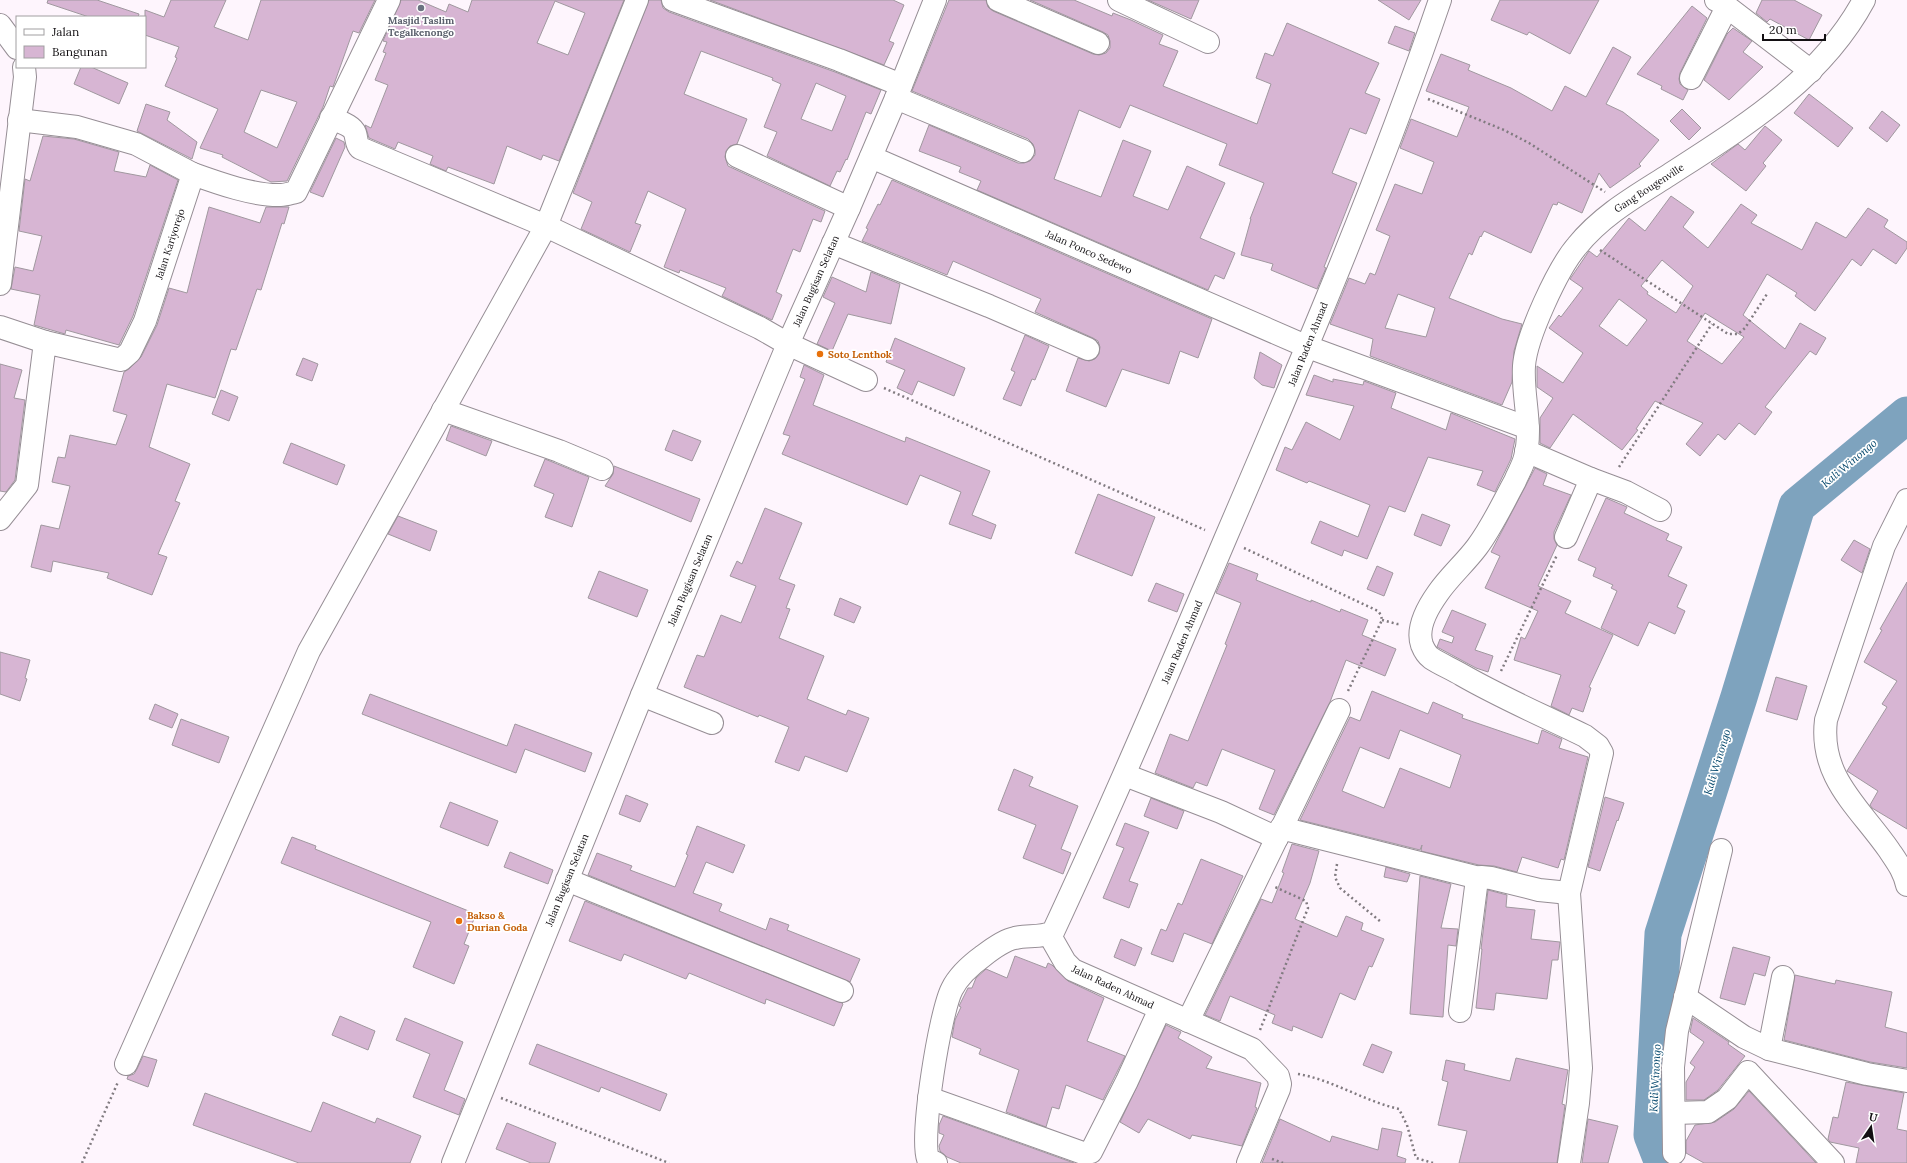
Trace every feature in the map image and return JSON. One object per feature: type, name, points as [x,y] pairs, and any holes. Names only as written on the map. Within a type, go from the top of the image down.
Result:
[{"type":"street","points":[[19,120],[77,127],[136,144],[193,174],[252,192],[282,196],[296,192],[389,0]]},
{"type":"street","points":[[126,1064],[310,651],[546,226],[637,0]]},
{"type":"street","points":[[673,0],[832,58],[1023,151]]},
{"type":"street","name":"Jalan Bugisan Selatan","points":[[453,1163],[642,695],[788,344],[849,208],[899,91],[935,0]]},
{"type":"street","points":[[998,0],[1098,43]]},
{"type":"street","points":[[1119,0],[1189,35],[1208,42]]},
{"type":"street","name":"Jalan Raden Ahmad","points":[[1276,1072],[1252,1049],[1073,970],[1065,962],[1049,934],[1053,932],[1125,776],[1308,347],[1408,90],[1440,0]]},
{"type":"street","name":"Gang Bougenville","points":[[1569,894],[1577,853],[1602,756],[1601,751],[1598,746],[1585,736],[1491,692],[1430,657],[1422,645],[1421,630],[1427,611],[1437,594],[1477,548],[1497,515],[1523,464],[1526,451],[1518,425],[1524,382],[1526,353],[1529,341],[1559,273],[1576,247],[1611,213],[1722,141],[1784,96],[1802,64],[1838,40],[1864,0]]},
{"type":"street","points":[[1691,78],[1722,2],[1802,64]]},
{"type":"street","points":[[0,25],[16,47]]},
{"type":"street","points":[[0,284],[25,77],[24,68]]},
{"type":"street","points":[[331,118],[352,128],[360,148],[546,226],[753,325],[788,344],[866,380]]},
{"type":"street","points":[[737,156],[849,208]]},
{"type":"street","name":"Jalan Ponco Sedewo","points":[[871,157],[1308,347],[1518,425]]},
{"type":"street","name":"Jalan Kariyorejo","points":[[0,327],[45,342],[121,360],[126,357],[130,352],[145,321],[193,174]]},
{"type":"street","points":[[833,243],[989,306],[1088,349]]},
{"type":"street","points":[[0,519],[27,485],[45,342]]},
{"type":"street","points":[[443,410],[602,469]]},
{"type":"street","points":[[1526,451],[1626,492],[1660,510]]},
{"type":"street","points":[[1566,537],[1599,482]]},
{"type":"street","points":[[1907,500],[1884,546],[1826,720],[1825,748],[1831,768],[1843,788],[1901,868],[1907,885]]},
{"type":"street","points":[[642,695],[712,723]]},
{"type":"street","points":[[1188,1021],[1339,710]]},
{"type":"street","points":[[1125,776],[1279,833],[1339,843],[1479,878],[1492,878],[1540,890],[1569,894],[1581,1076],[1569,1163]]},
{"type":"street","points":[[1674,1153],[1673,1067],[1677,1031],[1721,850]]},
{"type":"street","points":[[1460,1011],[1475,885],[1479,878]]},
{"type":"street","points":[[567,880],[842,991]]},
{"type":"street","points":[[936,1163],[930,1160],[927,1155],[926,1133],[940,1033],[950,994],[956,982],[983,956],[1007,941],[1019,937],[1049,934]]},
{"type":"street","points":[[1769,1049],[1783,977]]},
{"type":"street","points":[[1685,997],[1744,1037],[1769,1049],[1867,1074],[1907,1081]]},
{"type":"street","points":[[930,1098],[1083,1153],[1091,1152],[1127,1081],[1160,1009]]},
{"type":"street","points":[[1248,1163],[1279,1089],[1280,1080],[1276,1072]]},
{"type":"street","points":[[1674,1112],[1708,1112],[1727,1099],[1748,1072],[1833,1163]]},
{"type":"path","points":[[1408,90],[1504,130],[1529,143],[1605,193]]},
{"type":"path","points":[[1583,239],[1728,334],[1738,334],[1745,328],[1767,294]]},
{"type":"path","points":[[1599,482],[1712,324]]},
{"type":"path","points":[[866,380],[1225,539],[1378,611],[1381,614],[1382,620],[1339,710]]},
{"type":"path","points":[[1491,692],[1566,537]]},
{"type":"path","points":[[1339,843],[1335,877],[1336,883],[1381,922]]},
{"type":"path","points":[[1252,1049],[1308,906],[1306,901],[1257,879]]},
{"type":"path","points":[[82,1163],[126,1064]]},
{"type":"path","points":[[1276,1072],[1305,1075],[1398,1109],[1408,1125],[1416,1158],[1433,1163]]},
{"type":"path","points":[[482,1091],[669,1163]]},
{"type":"building","points":[[48,0],[97,0],[139,14],[138,16],[86,16],[47,3]]},
{"type":"building","points":[[171,0],[226,0],[214,27],[248,40],[261,0],[375,0],[359,33],[353,31],[333,87],[330,86],[323,107],[287,181],[271,182],[222,157],[223,155],[200,148],[218,109],[165,86],[177,58],[175,57],[179,47],[146,35],[145,10],[164,17]],"holes":[[[261,90],[297,102],[277,148],[244,132]]]},
{"type":"building","points":[[401,0],[418,0],[446,12],[449,4],[468,12],[472,0],[624,0],[559,161],[543,155],[541,160],[507,146],[494,184],[448,167],[446,171],[430,164],[433,156],[398,142],[395,149],[369,138],[365,125],[371,128],[388,85],[375,80],[386,53],[383,52],[387,42],[383,41]],"holes":[[[555,1],[585,13],[568,55],[537,43]]]},
{"type":"building","points":[[649,0],[661,0],[663,8],[669,12],[881,90],[871,114],[866,112],[847,160],[846,159],[840,172],[837,171],[830,186],[767,156],[777,132],[764,127],[781,84],[772,80],[773,78],[701,51],[684,94],[747,119],[737,144],[730,146],[726,151],[725,157],[728,166],[825,211],[821,222],[813,219],[800,252],[793,249],[776,292],[782,295],[772,320],[722,296],[726,288],[680,270],[679,273],[664,267],[686,209],[648,191],[635,223],[641,225],[630,252],[581,229],[592,202],[573,193]],"holes":[[[816,83],[846,96],[832,131],[801,119]]]},
{"type":"building","points":[[710,0],[893,0],[904,5],[889,41],[894,43],[884,65]]},
{"type":"building","points":[[949,0],[986,0],[988,7],[993,11],[1093,54],[1099,55],[1106,53],[1110,48],[1108,35],[1030,0],[1074,0],[1112,16],[1113,13],[1131,20],[1163,35],[1159,44],[1178,51],[1163,86],[1257,124],[1271,84],[1256,78],[1265,53],[1273,56],[1287,23],[1379,63],[1365,93],[1380,99],[1366,134],[1350,128],[1332,173],[1357,183],[1324,267],[1326,268],[1317,289],[1271,270],[1273,264],[1241,255],[1250,219],[1264,183],[1219,165],[1227,144],[1130,105],[1120,128],[1079,110],[1054,179],[1101,197],[1123,140],[1151,151],[1133,196],[1168,210],[1187,166],[1225,183],[1200,238],[1235,253],[1224,279],[1215,275],[1208,290],[977,190],[981,181],[959,172],[961,167],[919,151],[929,125],[1018,163],[1030,161],[1035,155],[1033,144],[1028,139],[912,91]]},
{"type":"building","points":[[1148,0],[1199,0],[1191,19]]},
{"type":"building","points":[[1378,0],[1421,0],[1409,20]]},
{"type":"building","points":[[1500,0],[1599,0],[1570,54],[1529,32],[1527,35],[1491,20]]},
{"type":"building","points":[[1762,0],[1794,0],[1822,15],[1809,40],[1770,19],[1767,22],[1756,13]]},
{"type":"building","points":[[1692,6],[1707,18],[1680,73],[1680,84],[1688,90],[1683,100],[1661,89],[1662,86],[1637,74]]},
{"type":"building","points":[[1395,26],[1415,33],[1409,51],[1388,43]]},
{"type":"building","points":[[1733,28],[1752,41],[1743,52],[1763,67],[1729,100],[1704,80],[1727,34]]},
{"type":"building","points":[[1613,47],[1631,57],[1606,104],[1623,112],[1659,140],[1639,164],[1641,166],[1610,188],[1599,173],[1582,213],[1558,202],[1557,205],[1553,204],[1531,253],[1484,231],[1481,237],[1480,236],[1472,255],[1469,253],[1449,298],[1502,319],[1522,324],[1514,351],[1512,382],[1502,405],[1370,356],[1373,339],[1330,324],[1349,278],[1365,284],[1370,273],[1375,275],[1390,236],[1376,230],[1395,184],[1422,194],[1434,162],[1400,148],[1411,119],[1457,137],[1469,107],[1426,91],[1441,54],[1470,65],[1468,70],[1511,88],[1552,111],[1565,86],[1586,97]],"holes":[[[1398,294],[1435,308],[1426,337],[1385,328]]]},
{"type":"building","points":[[81,68],[93,68],[128,83],[119,104],[74,84]]},
{"type":"building","points":[[1809,94],[1853,128],[1838,147],[1794,113]]},
{"type":"building","points":[[146,104],[170,112],[167,120],[197,142],[192,159],[137,131]]},
{"type":"building","points":[[1682,109],[1701,128],[1689,140],[1670,121]]},
{"type":"building","points":[[1882,111],[1900,125],[1887,142],[1869,128]]},
{"type":"building","points":[[1765,126],[1782,140],[1763,163],[1766,166],[1746,191],[1711,164],[1738,144],[1745,150]]},
{"type":"building","points":[[43,136],[74,139],[119,152],[114,171],[146,177],[150,165],[178,180],[133,316],[119,345],[66,330],[65,334],[34,325],[40,295],[11,289],[15,267],[33,271],[42,236],[19,231],[25,179],[30,181]]},
{"type":"building","points":[[336,138],[344,142],[345,147],[323,197],[310,192]]},
{"type":"building","points":[[892,180],[1212,319],[1198,358],[1180,351],[1169,384],[1122,369],[1106,407],[1066,391],[1078,358],[1089,361],[1095,359],[1099,354],[1100,347],[1098,341],[1093,338],[1035,312],[1041,299],[953,261],[947,275],[862,241],[868,229],[866,228],[878,204],[880,205]]},
{"type":"building","points":[[1671,196],[1694,212],[1683,227],[1708,248],[1741,204],[1757,215],[1751,223],[1802,250],[1816,222],[1846,238],[1868,208],[1888,220],[1884,227],[1907,242],[1907,248],[1896,264],[1873,249],[1861,266],[1852,259],[1815,311],[1795,296],[1797,293],[1767,274],[1743,315],[1785,349],[1800,323],[1826,338],[1816,355],[1810,351],[1765,407],[1772,412],[1755,435],[1739,423],[1725,440],[1718,434],[1700,456],[1686,444],[1703,423],[1655,401],[1636,429],[1638,430],[1622,450],[1573,414],[1550,448],[1540,443],[1540,418],[1553,398],[1537,387],[1537,366],[1563,383],[1583,353],[1549,328],[1559,315],[1561,317],[1583,288],[1570,279],[1589,251],[1597,257],[1629,218],[1645,231]],"holes":[[[1662,260],[1693,286],[1676,313],[1647,294],[1648,292],[1641,286]],[[1619,299],[1647,320],[1627,346],[1599,326]],[[1705,313],[1744,337],[1722,364],[1687,341]]]},
{"type":"building","points":[[209,207],[260,223],[266,207],[289,207],[284,224],[282,223],[261,290],[257,289],[236,350],[231,349],[215,398],[167,384],[149,447],[190,464],[175,501],[180,503],[158,554],[167,557],[152,595],[107,578],[109,573],[53,561],[51,572],[31,567],[41,525],[59,529],[70,486],[52,482],[58,457],[65,458],[70,435],[116,445],[127,415],[113,411],[124,372],[141,357],[157,325],[169,288],[187,293]]},
{"type":"building","points":[[871,272],[900,284],[891,324],[848,314],[832,351],[817,344],[835,303],[823,297],[832,277],[866,292]]},
{"type":"building","points":[[1025,335],[1049,346],[1035,380],[1032,379],[1021,406],[1003,399],[1015,372],[1011,370]]},
{"type":"building","points":[[895,338],[965,368],[954,396],[918,381],[912,395],[897,388],[905,370],[886,362]]},
{"type":"building","points":[[1260,352],[1282,365],[1274,388],[1262,385],[1254,378]]},
{"type":"building","points":[[303,358],[318,364],[312,381],[296,375]]},
{"type":"building","points":[[0,364],[22,370],[14,398],[25,400],[15,480],[6,492],[0,491]]},
{"type":"building","points":[[804,365],[824,375],[813,405],[905,442],[906,437],[990,471],[972,515],[996,525],[991,539],[949,524],[961,492],[920,475],[907,505],[782,454],[790,436],[783,434],[805,379],[800,377]]},
{"type":"building","points":[[1314,375],[1333,382],[1333,379],[1363,385],[1364,381],[1396,393],[1391,408],[1446,430],[1451,413],[1515,439],[1511,459],[1495,492],[1477,485],[1483,471],[1428,457],[1405,512],[1389,506],[1367,559],[1344,550],[1342,556],[1311,543],[1320,521],[1358,537],[1370,505],[1309,481],[1307,483],[1276,470],[1285,447],[1292,450],[1306,422],[1340,440],[1354,406],[1306,395]]},
{"type":"building","points":[[221,390],[238,397],[229,421],[212,414]]},
{"type":"building","points":[[451,426],[492,441],[486,456],[446,440]]},
{"type":"building","points":[[673,430],[701,441],[692,461],[665,450]]},
{"type":"building","points":[[291,443],[345,465],[337,485],[283,463]]},
{"type":"building","points":[[545,459],[589,477],[572,527],[545,517],[554,494],[534,486]]},
{"type":"building","points":[[614,466],[700,499],[691,522],[605,486],[613,474]]},
{"type":"building","points":[[1535,468],[1547,474],[1543,485],[1571,495],[1554,532],[1554,539],[1557,545],[1538,586],[1571,601],[1565,613],[1613,635],[1589,687],[1591,688],[1583,712],[1572,708],[1569,715],[1551,706],[1561,675],[1514,660],[1521,637],[1525,639],[1538,611],[1485,588],[1500,556],[1491,552]]},
{"type":"building","points":[[1098,494],[1155,517],[1132,576],[1075,553]]},
{"type":"building","points":[[1606,498],[1627,507],[1624,513],[1669,534],[1666,540],[1682,547],[1668,576],[1687,585],[1677,607],[1685,611],[1675,634],[1649,622],[1638,646],[1601,628],[1617,591],[1611,588],[1613,585],[1593,576],[1596,568],[1578,560]]},
{"type":"building","points":[[765,508],[802,523],[779,579],[795,585],[786,608],[790,609],[779,638],[824,656],[807,699],[846,715],[848,710],[869,718],[847,772],[805,756],[799,771],[775,762],[789,727],[759,715],[758,717],[684,687],[697,655],[704,657],[721,615],[741,623],[756,586],[730,576],[737,561],[742,564]]},
{"type":"building","points":[[1422,514],[1450,525],[1441,546],[1414,535]]},
{"type":"building","points":[[398,516],[437,531],[430,551],[388,534]]},
{"type":"building","points":[[1854,540],[1870,549],[1862,573],[1841,560]]},
{"type":"building","points":[[1229,563],[1258,574],[1256,580],[1311,602],[1311,600],[1340,612],[1341,609],[1368,620],[1362,635],[1396,649],[1385,676],[1346,660],[1330,702],[1274,815],[1259,809],[1275,770],[1222,749],[1207,786],[1196,782],[1193,788],[1155,773],[1170,734],[1188,741],[1227,645],[1225,644],[1241,603],[1216,593]]},
{"type":"building","points":[[1377,566],[1393,573],[1384,596],[1367,589]]},
{"type":"building","points":[[599,571],[648,590],[637,617],[588,598]]},
{"type":"building","points":[[1907,582],[1907,829],[1872,808],[1870,805],[1878,791],[1847,771],[1887,707],[1882,704],[1897,681],[1864,662],[1882,630],[1880,629]]},
{"type":"building","points":[[1156,583],[1184,594],[1177,612],[1148,601]]},
{"type":"building","points":[[840,598],[861,607],[854,623],[834,615]]},
{"type":"building","points":[[1452,610],[1486,624],[1475,650],[1493,656],[1488,672],[1476,668],[1437,647],[1440,639],[1452,643],[1454,637],[1442,632]]},
{"type":"building","points":[[0,652],[30,660],[25,678],[27,679],[20,701],[0,694]]},
{"type":"building","points":[[1776,677],[1807,686],[1797,720],[1766,711]]},
{"type":"building","points":[[1372,691],[1428,714],[1433,702],[1463,715],[1462,718],[1538,744],[1542,730],[1562,739],[1559,748],[1588,757],[1564,860],[1561,859],[1558,868],[1522,857],[1517,872],[1494,866],[1479,865],[1421,851],[1422,845],[1420,850],[1300,820],[1350,717],[1360,721]],"holes":[[[1400,730],[1461,755],[1450,788],[1400,768],[1384,808],[1342,791],[1360,747],[1389,759]]]},
{"type":"building","points":[[370,694],[507,746],[515,724],[592,753],[585,772],[525,749],[516,773],[362,714]]},
{"type":"building","points":[[155,704],[178,714],[172,728],[149,719]]},
{"type":"building","points":[[181,719],[229,737],[219,763],[172,745]]},
{"type":"building","points":[[1014,769],[1033,777],[1029,786],[1078,806],[1061,849],[1071,853],[1063,874],[1023,858],[1036,825],[998,810]]},
{"type":"building","points":[[626,795],[648,804],[640,822],[619,814]]},
{"type":"building","points":[[1605,797],[1624,803],[1600,871],[1588,867]]},
{"type":"building","points":[[1151,798],[1184,811],[1177,829],[1144,816]]},
{"type":"building","points":[[450,802],[498,821],[488,846],[440,827]]},
{"type":"building","points":[[1125,823],[1149,832],[1129,881],[1138,884],[1129,908],[1103,898],[1124,848],[1116,845]]},
{"type":"building","points":[[697,826],[745,845],[733,873],[706,862],[693,893],[722,904],[719,911],[766,930],[770,918],[789,925],[787,930],[860,959],[850,982],[588,875],[597,853],[632,866],[630,870],[675,887],[688,855],[686,854]]},
{"type":"building","points":[[292,837],[316,846],[315,849],[476,914],[464,944],[469,946],[454,984],[413,967],[431,922],[281,863]]},
{"type":"building","points":[[1292,844],[1319,851],[1310,883],[1295,919],[1337,937],[1346,916],[1363,923],[1361,930],[1384,939],[1372,967],[1369,966],[1355,1000],[1340,993],[1322,1038],[1293,1026],[1292,1031],[1272,1023],[1275,1015],[1230,996],[1220,1021],[1205,1015],[1261,899],[1272,903],[1284,873],[1282,872]]},
{"type":"building","points":[[510,852],[553,870],[548,884],[504,867]]},
{"type":"building","points":[[1201,859],[1243,876],[1212,944],[1184,933],[1173,962],[1151,954],[1161,929],[1166,931],[1178,903],[1182,905]]},
{"type":"building","points":[[1386,867],[1410,874],[1407,882],[1384,877]]},
{"type":"building","points":[[1420,876],[1451,884],[1441,928],[1458,929],[1456,946],[1448,945],[1443,1017],[1410,1014]]},
{"type":"building","points":[[1488,890],[1507,895],[1506,907],[1535,910],[1531,939],[1560,942],[1558,960],[1552,960],[1547,999],[1496,993],[1494,1010],[1476,1008]]},
{"type":"building","points":[[585,901],[842,1003],[843,1004],[834,1026],[766,999],[765,1004],[689,973],[686,979],[624,954],[621,961],[569,941]]},
{"type":"building","points":[[1121,939],[1142,948],[1135,966],[1114,957]]},
{"type":"building","points":[[1733,947],[1770,957],[1765,976],[1754,973],[1745,1005],[1720,998]]},
{"type":"building","points":[[1015,956],[1046,968],[1048,963],[1068,981],[1104,998],[1087,1041],[1125,1056],[1103,1100],[1066,1085],[1059,1109],[1052,1107],[1046,1127],[1006,1112],[1019,1070],[979,1054],[981,1049],[952,1037],[955,1020],[961,1007],[959,1006],[968,988],[972,988],[976,978],[986,969],[1007,978]]},
{"type":"building","points":[[1795,975],[1835,984],[1836,980],[1892,992],[1885,1027],[1907,1033],[1907,1068],[1870,1062],[1784,1040]]},
{"type":"building","points":[[340,1016],[375,1031],[368,1050],[332,1035]]},
{"type":"building","points":[[405,1018],[463,1042],[444,1090],[465,1099],[459,1115],[413,1097],[430,1054],[396,1040]]},
{"type":"building","points":[[1693,1018],[1729,1042],[1728,1044],[1745,1056],[1718,1090],[1704,1100],[1686,1100],[1686,1082],[1695,1067],[1690,1063],[1704,1042],[1690,1032]]},
{"type":"building","points":[[1166,1025],[1181,1032],[1178,1038],[1212,1057],[1206,1068],[1261,1083],[1255,1107],[1257,1108],[1242,1146],[1192,1135],[1190,1139],[1148,1119],[1139,1133],[1120,1122]]},
{"type":"building","points":[[537,1044],[667,1094],[660,1111],[601,1087],[599,1092],[529,1064]]},
{"type":"building","points":[[1372,1044],[1392,1052],[1383,1073],[1363,1065]]},
{"type":"building","points":[[143,1056],[157,1060],[148,1087],[127,1079],[128,1076],[134,1074]]},
{"type":"building","points":[[1516,1058],[1568,1070],[1562,1104],[1565,1105],[1557,1163],[1459,1163],[1467,1131],[1438,1125],[1448,1082],[1442,1080],[1446,1060],[1465,1064],[1464,1070],[1510,1081]]},
{"type":"building","points":[[1846,1082],[1904,1093],[1897,1129],[1907,1131],[1907,1163],[1856,1163],[1859,1148],[1830,1142],[1828,1139],[1833,1117],[1838,1118]]},
{"type":"building","points":[[1749,1091],[1816,1163],[1704,1163],[1686,1153],[1686,1141],[1695,1125],[1715,1122],[1734,1109]]},
{"type":"building","points":[[205,1093],[311,1132],[323,1102],[375,1123],[377,1118],[421,1136],[410,1163],[299,1163],[193,1125]]},
{"type":"building","points":[[943,1116],[1074,1163],[961,1163],[947,1157],[940,1151],[939,1146],[944,1135],[939,1133],[939,1125]]},
{"type":"building","points":[[1280,1119],[1330,1142],[1332,1136],[1378,1150],[1382,1128],[1402,1132],[1397,1156],[1406,1159],[1405,1163],[1262,1163]]},
{"type":"building","points":[[1588,1119],[1618,1126],[1608,1163],[1582,1163]]},
{"type":"building","points":[[507,1123],[556,1143],[549,1163],[531,1163],[496,1149]]},
{"type":"waterway","name":"Kali Winongo","points":[[1663,1163],[1652,1135],[1663,934],[1739,697],[1797,506],[1907,415]]},
{"type":"place","name":"Masjid Taslim Tegalkenongo","points":[[421,8]]},
{"type":"place","name":"Soto Lenthok","points":[[820,354]]},
{"type":"place","name":"Bakso & Durian Goda","points":[[459,921]]}]
